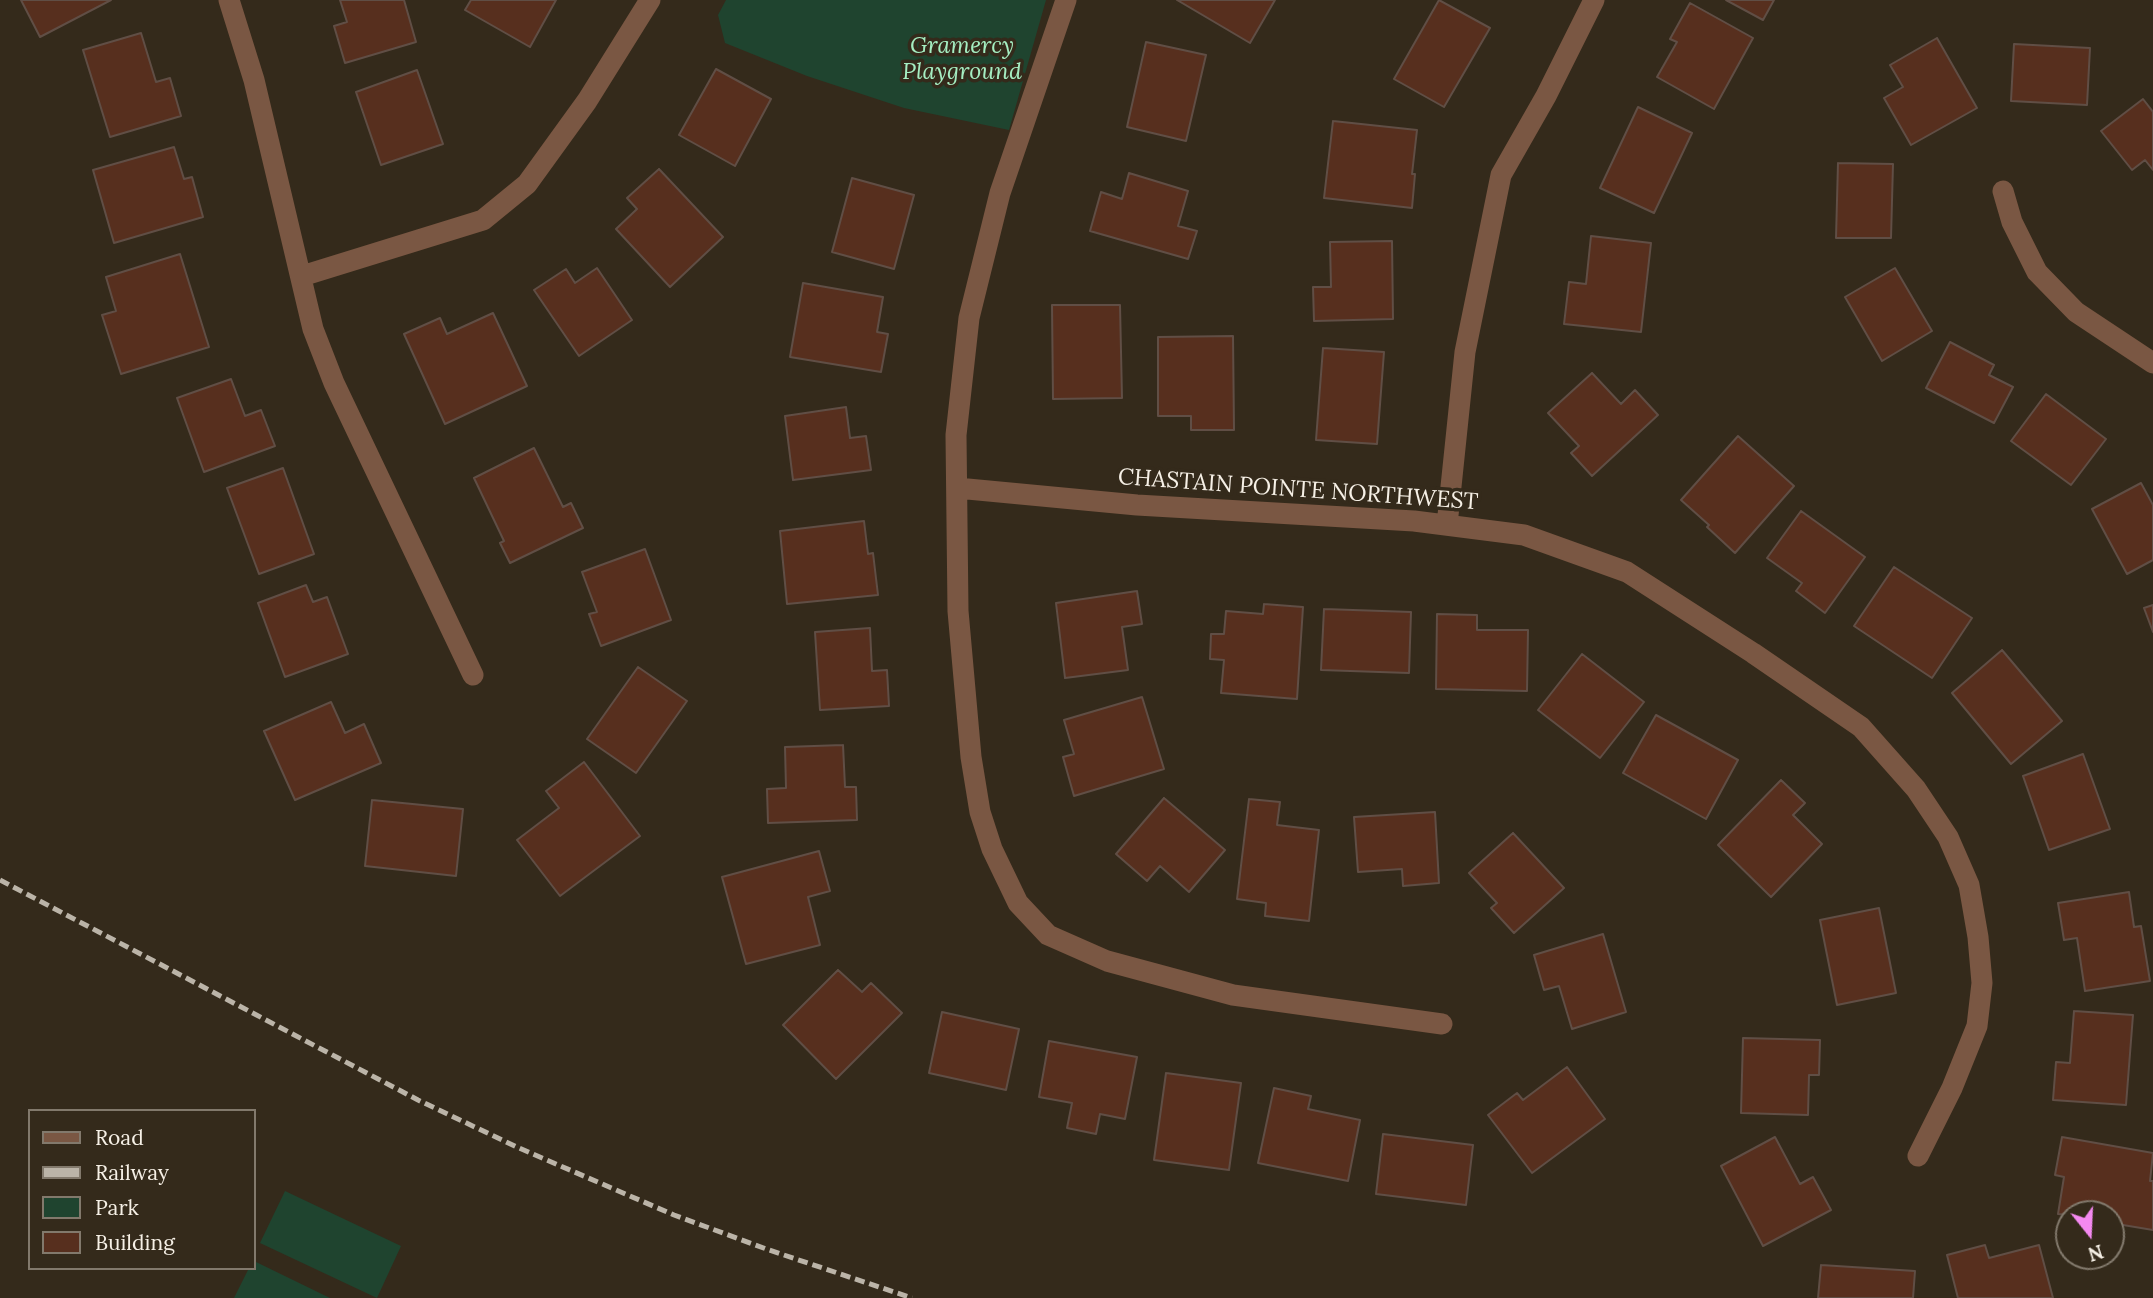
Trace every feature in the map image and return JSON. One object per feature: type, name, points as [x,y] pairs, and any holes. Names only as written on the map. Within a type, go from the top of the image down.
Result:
[{"type":"street","points":[[229,0],[254,80],[313,329],[334,383],[473,675]]},
{"type":"street","points":[[302,276],[483,220],[527,184],[587,101],[650,0]]},
{"type":"street","points":[[1066,0],[1000,193],[969,318],[956,435],[958,611],[971,757],[980,812],[992,849],[1018,903],[1048,935],[1107,961],[1233,995],[1442,1024]]},
{"type":"street","points":[[1447,525],[1465,352],[1501,174],[1546,96],[1594,0]]},
{"type":"street","points":[[2003,191],[2012,222],[2038,272],[2076,312],[2153,363]]},
{"type":"street","name":"CHASTAIN POINTE NORTHWEST","points":[[957,488],[1137,505],[1414,520],[1524,535],[1627,572],[1861,727],[1916,789],[1948,837],[1969,885],[1978,937],[1982,983],[1977,1026],[1952,1088],[1917,1156]]},
{"type":"green space","name":"Gramercy Playground","points":[[726,0],[1046,0],[1009,130],[904,108],[807,76],[725,43],[718,15]]},
{"type":"green space","points":[[285,1191],[401,1246],[377,1298],[260,1243]]},
{"type":"green space","points":[[256,1262],[330,1298],[234,1298],[248,1270],[256,1270]]},
{"type":"building","points":[[21,0],[111,0],[40,37]]},
{"type":"building","points":[[340,0],[404,0],[416,42],[345,63],[334,26],[347,22]]},
{"type":"building","points":[[471,0],[556,0],[530,47],[465,10]]},
{"type":"building","points":[[1177,0],[1275,0],[1250,43]]},
{"type":"building","points":[[1439,0],[1490,28],[1444,107],[1394,79]]},
{"type":"building","points":[[1726,0],[1774,0],[1763,20]]},
{"type":"building","points":[[1690,3],[1753,38],[1714,109],[1657,77],[1677,42],[1670,39]]},
{"type":"building","points":[[141,33],[156,82],[170,78],[181,116],[110,137],[83,50]]},
{"type":"building","points":[[1937,38],[1977,108],[1911,145],[1884,98],[1903,87],[1890,65]]},
{"type":"building","points":[[1146,42],[1206,55],[1186,141],[1127,127]]},
{"type":"building","points":[[2014,44],[2090,48],[2087,105],[2011,101]]},
{"type":"building","points":[[716,69],[771,99],[735,166],[679,135]]},
{"type":"building","points":[[417,70],[443,144],[381,165],[356,92]]},
{"type":"building","points":[[2143,99],[2153,112],[2153,170],[2145,160],[2132,170],[2101,131]]},
{"type":"building","points":[[1638,107],[1692,133],[1654,213],[1600,188]]},
{"type":"building","points":[[1333,121],[1417,130],[1412,174],[1415,174],[1412,208],[1324,198]]},
{"type":"building","points":[[174,147],[184,179],[192,177],[203,217],[114,243],[93,170]]},
{"type":"building","points":[[1838,163],[1893,164],[1891,238],[1836,238]]},
{"type":"building","points":[[659,169],[723,237],[670,287],[616,229],[637,209],[627,198]]},
{"type":"building","points":[[1129,173],[1188,191],[1178,226],[1197,231],[1188,259],[1090,231],[1101,192],[1122,199]]},
{"type":"building","points":[[852,178],[914,195],[894,269],[832,252]]},
{"type":"building","points":[[1591,236],[1651,243],[1641,332],[1564,324],[1569,282],[1586,284]]},
{"type":"building","points":[[1392,241],[1393,319],[1314,321],[1313,287],[1331,287],[1330,242]]},
{"type":"building","points":[[180,254],[209,347],[121,374],[102,315],[116,311],[106,277]]},
{"type":"building","points":[[597,268],[632,320],[579,356],[534,290],[566,269],[575,283]]},
{"type":"building","points":[[1895,268],[1932,331],[1882,361],[1845,297]]},
{"type":"building","points":[[803,283],[883,297],[877,332],[888,334],[881,372],[790,357]]},
{"type":"building","points":[[1052,305],[1120,305],[1122,398],[1053,399]]},
{"type":"building","points":[[493,313],[527,386],[445,424],[404,334],[440,318],[447,334]]},
{"type":"building","points":[[1233,336],[1234,430],[1191,430],[1191,416],[1158,416],[1158,337]]},
{"type":"building","points":[[1950,342],[1994,365],[1989,375],[2013,387],[1994,423],[1926,388]]},
{"type":"building","points":[[1323,348],[1384,352],[1377,444],[1316,440]]},
{"type":"building","points":[[1592,373],[1621,404],[1635,390],[1658,415],[1592,476],[1571,453],[1579,446],[1548,413]]},
{"type":"building","points":[[231,379],[245,416],[261,410],[275,446],[204,472],[177,398]]},
{"type":"building","points":[[2046,394],[2106,439],[2071,485],[2011,441]]},
{"type":"building","points":[[846,407],[850,438],[866,436],[871,470],[793,480],[785,416]]},
{"type":"building","points":[[1738,436],[1794,486],[1735,553],[1681,500]]},
{"type":"building","points":[[534,448],[563,507],[571,503],[583,528],[510,563],[500,543],[504,541],[474,478]]},
{"type":"building","points":[[283,468],[314,554],[259,574],[227,488]]},
{"type":"building","points":[[2141,483],[2153,505],[2153,560],[2127,574],[2092,509]]},
{"type":"building","points":[[1801,511],[1865,557],[1825,613],[1796,591],[1802,583],[1767,558]]},
{"type":"building","points":[[864,521],[868,554],[873,553],[878,595],[787,604],[780,531]]},
{"type":"building","points":[[645,549],[671,620],[601,646],[589,614],[597,612],[582,572]]},
{"type":"building","points":[[1894,567],[1972,618],[1932,678],[1854,626]]},
{"type":"building","points":[[306,585],[313,602],[327,597],[348,654],[285,677],[258,603]]},
{"type":"building","points":[[1137,591],[1142,624],[1122,627],[1128,670],[1065,678],[1056,603]]},
{"type":"building","points":[[1264,604],[1303,607],[1297,699],[1221,693],[1224,660],[1210,659],[1211,634],[1224,634],[1226,611],[1263,614]]},
{"type":"building","points":[[2153,605],[2153,632],[2144,608]]},
{"type":"building","points":[[1324,609],[1411,612],[1409,673],[1321,670]]},
{"type":"building","points":[[1437,614],[1477,615],[1477,630],[1528,630],[1527,691],[1436,689]]},
{"type":"building","points":[[870,628],[872,671],[887,670],[889,706],[820,710],[815,632]]},
{"type":"building","points":[[2002,650],[2062,721],[2011,764],[1952,693]]},
{"type":"building","points":[[1582,654],[1644,702],[1600,758],[1538,710]]},
{"type":"building","points":[[638,667],[687,701],[636,773],[587,739]]},
{"type":"building","points":[[1142,697],[1164,769],[1074,796],[1063,757],[1074,754],[1064,720]]},
{"type":"building","points":[[331,702],[345,733],[364,724],[381,763],[295,800],[264,731]]},
{"type":"building","points":[[1656,715],[1738,760],[1706,819],[1623,773]]},
{"type":"building","points":[[843,745],[845,787],[856,787],[857,820],[768,823],[767,789],[786,788],[785,747]]},
{"type":"building","points":[[2083,754],[2110,829],[2049,850],[2023,776]]},
{"type":"building","points":[[584,762],[640,836],[560,896],[517,840],[559,808],[546,791]]},
{"type":"building","points":[[1781,780],[1805,803],[1793,815],[1822,844],[1771,897],[1718,845]]},
{"type":"building","points":[[1164,798],[1225,850],[1189,892],[1160,866],[1147,881],[1116,854]]},
{"type":"building","points":[[1249,799],[1280,802],[1277,825],[1319,830],[1309,921],[1265,916],[1266,903],[1237,899]]},
{"type":"building","points":[[372,800],[463,809],[456,876],[365,866]]},
{"type":"building","points":[[1435,812],[1439,883],[1403,886],[1402,869],[1358,872],[1354,817]]},
{"type":"building","points":[[1513,833],[1564,888],[1514,933],[1491,908],[1497,903],[1469,873]]},
{"type":"building","points":[[819,851],[830,891],[808,897],[820,945],[746,964],[722,877]]},
{"type":"building","points":[[2129,892],[2134,927],[2141,926],[2150,981],[2085,991],[2077,938],[2064,940],[2058,903]]},
{"type":"building","points":[[1879,908],[1896,993],[1837,1005],[1820,920]]},
{"type":"building","points":[[1603,934],[1626,1012],[1572,1029],[1559,986],[1544,990],[1534,955]]},
{"type":"building","points":[[838,970],[862,992],[871,983],[902,1013],[836,1079],[783,1025]]},
{"type":"building","points":[[2074,1011],[2133,1015],[2126,1105],[2053,1100],[2056,1062],[2070,1063]]},
{"type":"building","points":[[942,1012],[1019,1029],[1006,1090],[929,1073]]},
{"type":"building","points":[[1743,1038],[1820,1040],[1819,1075],[1809,1075],[1808,1115],[1741,1113]]},
{"type":"building","points":[[1049,1041],[1137,1057],[1125,1119],[1100,1114],[1096,1134],[1067,1128],[1072,1103],[1039,1097]]},
{"type":"building","points":[[1567,1067],[1605,1119],[1532,1173],[1488,1115],[1517,1093],[1523,1100]]},
{"type":"building","points":[[1166,1073],[1241,1083],[1229,1170],[1154,1160]]},
{"type":"building","points":[[1274,1088],[1311,1096],[1308,1109],[1360,1120],[1348,1181],[1258,1163]]},
{"type":"building","points":[[1383,1134],[1473,1145],[1466,1205],[1376,1194]]},
{"type":"building","points":[[1775,1137],[1800,1184],[1813,1177],[1831,1210],[1763,1246],[1721,1166]]},
{"type":"building","points":[[2062,1137],[2153,1153],[2150,1181],[2153,1181],[2153,1230],[2125,1225],[2125,1200],[2060,1200],[2064,1177],[2055,1175]]},
{"type":"building","points":[[1985,1245],[1989,1258],[2039,1245],[2053,1298],[1958,1298],[1947,1255]]},
{"type":"building","points":[[1821,1265],[1915,1271],[1913,1298],[1818,1298]]},
{"type":"railway","points":[[0,880],[418,1100],[519,1148],[674,1215],[912,1298]]}]
